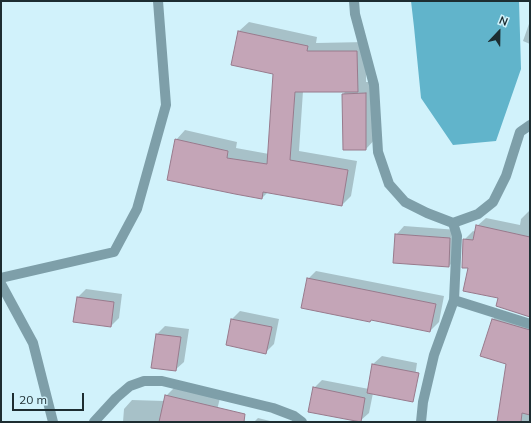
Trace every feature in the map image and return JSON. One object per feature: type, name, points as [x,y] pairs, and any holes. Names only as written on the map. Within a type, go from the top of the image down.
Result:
[{"type":"street","points":[[1,278],[114,252],[137,209],[166,106],[158,1]]},
{"type":"street","points":[[354,1],[355,14],[374,85],[378,152],[389,184],[405,202],[427,213],[453,223],[478,214],[493,202],[506,176],[520,132],[530,125]]},
{"type":"street","points":[[421,422],[423,402],[434,355],[454,300],[457,236],[453,223]]},
{"type":"street","points":[[1,284],[33,343],[53,422]]},
{"type":"street","points":[[454,300],[530,324]]},
{"type":"street","points":[[94,422],[116,398],[130,386],[144,381],[162,381],[273,408],[294,416],[302,422]]},
{"type":"water","points":[[411,1],[519,1],[521,69],[496,141],[453,145],[421,98]]},
{"type":"building","points":[[238,31],[308,46],[307,51],[357,51],[358,92],[295,92],[290,160],[348,170],[342,206],[263,192],[262,199],[167,180],[175,139],[228,151],[227,158],[267,164],[273,74],[231,65]]},
{"type":"building","points":[[366,93],[366,150],[343,150],[342,94]]},
{"type":"building","points":[[476,225],[530,237],[530,317],[496,306],[498,298],[463,291],[468,268],[462,268],[463,239],[473,240]]},
{"type":"building","points":[[395,234],[450,238],[449,267],[393,263]]},
{"type":"building","points":[[307,278],[436,304],[430,332],[301,308]]},
{"type":"building","points":[[77,297],[114,302],[111,327],[73,322]]},
{"type":"building","points":[[231,319],[272,327],[266,354],[226,345]]},
{"type":"building","points":[[492,319],[530,330],[530,415],[522,413],[521,422],[497,422],[506,364],[480,356]]},
{"type":"building","points":[[156,334],[181,337],[176,371],[151,368]]},
{"type":"building","points":[[372,364],[419,373],[413,402],[367,393]]},
{"type":"building","points":[[313,387],[365,398],[361,422],[308,412]]},
{"type":"building","points":[[165,395],[245,414],[244,422],[159,422]]}]
